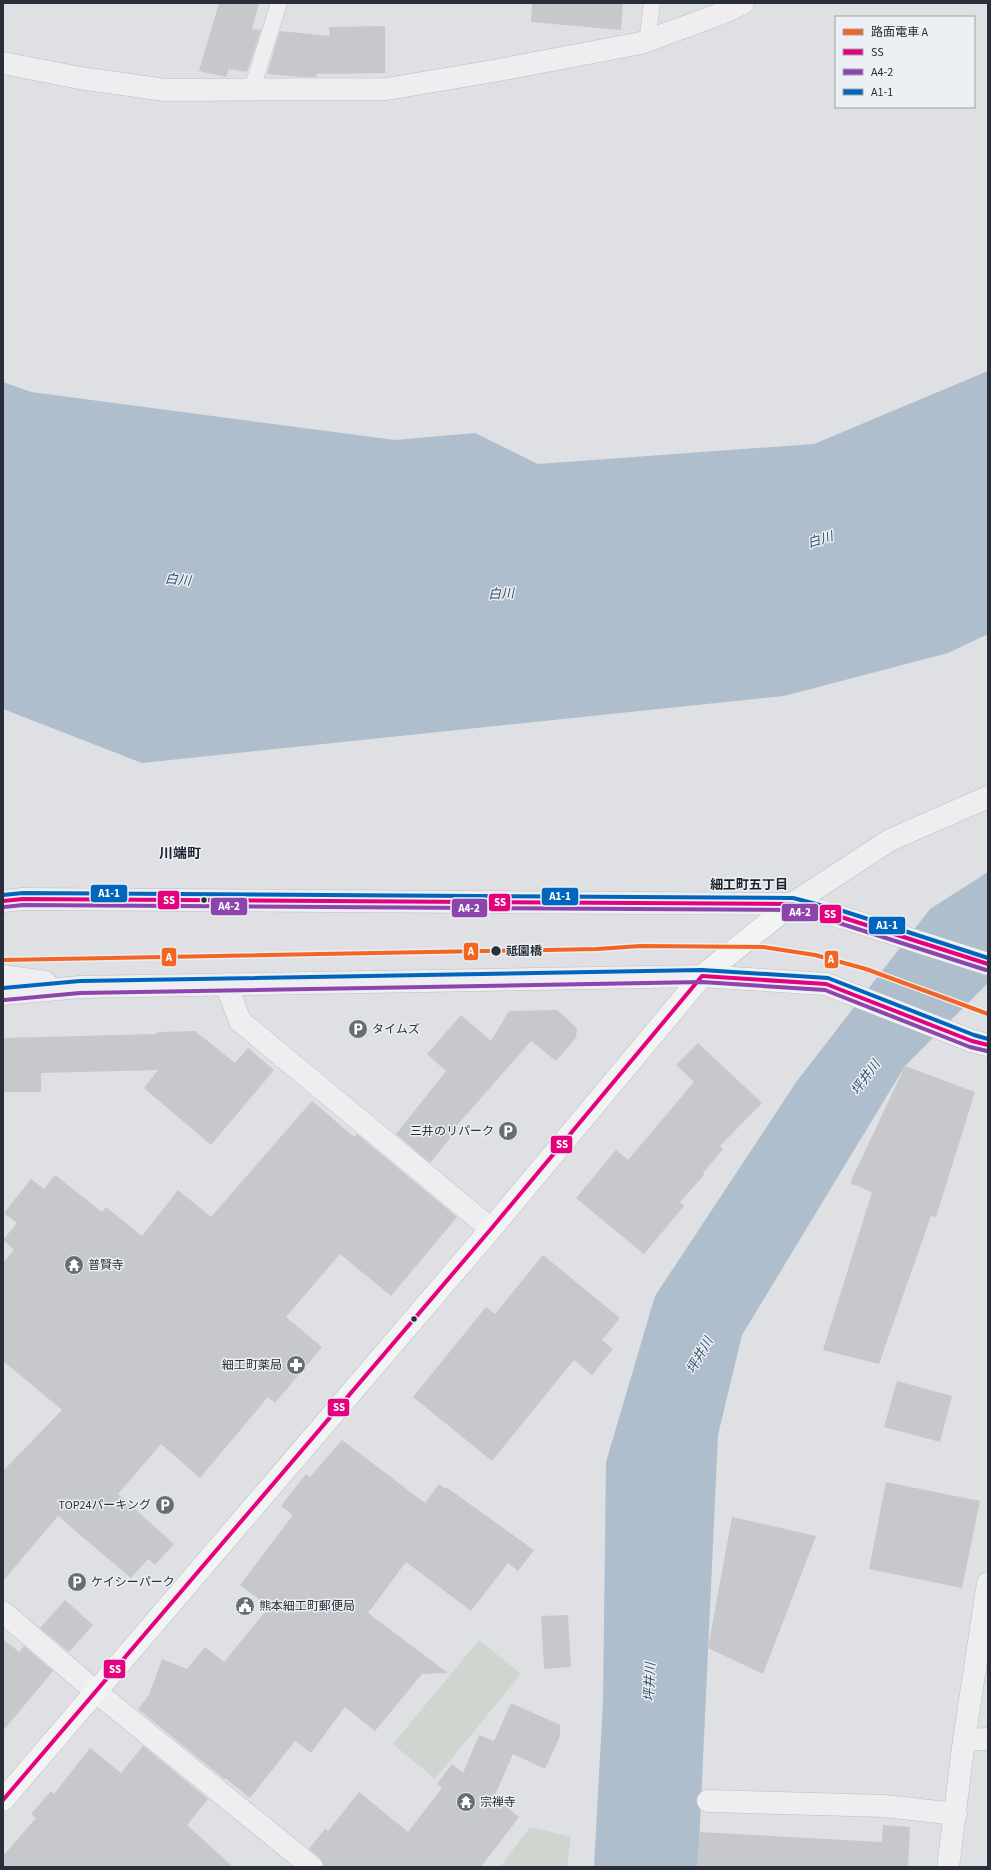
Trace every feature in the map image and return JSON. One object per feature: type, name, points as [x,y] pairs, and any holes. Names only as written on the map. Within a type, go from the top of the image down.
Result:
[{"type":"main road","points":[[3,1800],[491,1229],[702,976],[792,904],[841,917],[988,964]]},
{"type":"main road","points":[[702,976],[826,984],[980,1043]]},
{"type":"street","points":[[3,63],[80,78],[165,90],[387,89],[499,70],[647,42],[720,14],[743,3]]},
{"type":"street","points":[[3,901],[792,904],[890,840],[988,797]]},
{"type":"street","points":[[3,976],[80,987]]},
{"type":"street","points":[[3,994],[80,987],[702,976]]},
{"type":"street","points":[[226,984],[240,1021],[491,1229]]},
{"type":"street","points":[[948,1867],[956,1814],[964,1740],[988,1583]]},
{"type":"street","points":[[3,1612],[95,1691],[312,1867]]},
{"type":"street","points":[[964,1740],[988,1739]]},
{"type":"street","points":[[708,1801],[886,1806],[956,1814]]},
{"type":"lane","points":[[252,89],[279,3]]},
{"type":"lane","points":[[647,42],[652,3]]},
{"type":"shaded area","points":[[479,1640],[521,1674],[435,1779],[393,1744]]},
{"type":"shaded area","points":[[530,1827],[571,1837],[567,1867],[500,1867]]},
{"type":"water","name":"白川","points":[[988,371],[988,634],[948,653],[784,696],[142,763],[3,709],[3,382],[31,392],[395,440],[475,433],[538,464],[814,444]]},
{"type":"water","name":"坪井川","points":[[988,872],[988,983],[905,1066],[742,1335],[718,1435],[698,1867],[594,1867],[603,1702],[606,1462],[655,1296],[797,1081],[930,909]]},
{"type":"building","points":[[219,3],[259,3],[252,29],[261,30],[247,72],[229,69],[226,77],[199,71]]},
{"type":"building","points":[[532,3],[623,3],[621,30],[531,22]]},
{"type":"building","points":[[385,26],[385,73],[317,74],[316,77],[267,74],[280,31],[330,36],[329,27]]},
{"type":"building","points":[[557,1010],[577,1028],[576,1038],[556,1061],[531,1041],[453,1130],[455,1132],[430,1163],[396,1134],[446,1071],[427,1054],[461,1015],[491,1041],[509,1011]]},
{"type":"building","points":[[195,1031],[235,1063],[248,1048],[274,1070],[211,1145],[144,1088],[158,1070],[41,1073],[41,1092],[3,1092],[3,1038],[156,1034],[157,1032]]},
{"type":"building","points":[[698,1043],[762,1103],[720,1146],[723,1149],[703,1173],[704,1175],[680,1202],[684,1206],[644,1254],[576,1198],[616,1150],[628,1160],[694,1082],[676,1065]]},
{"type":"building","points":[[905,1066],[975,1092],[936,1217],[931,1216],[879,1364],[823,1350],[872,1192],[850,1183]]},
{"type":"building","points":[[312,1101],[354,1137],[357,1134],[457,1217],[391,1296],[340,1254],[286,1317],[322,1347],[275,1403],[268,1397],[200,1478],[161,1444],[118,1494],[174,1544],[155,1565],[148,1559],[131,1578],[58,1516],[3,1581],[3,1471],[62,1410],[3,1361],[3,1263],[14,1250],[3,1240],[17,1223],[4,1213],[31,1179],[44,1189],[55,1175],[102,1212],[106,1207],[142,1236],[178,1190],[211,1217]]},
{"type":"building","points":[[543,1255],[620,1318],[602,1340],[613,1349],[592,1375],[574,1360],[492,1461],[413,1397],[486,1307],[495,1314]]},
{"type":"building","points":[[897,1381],[952,1396],[940,1442],[884,1427]]},
{"type":"building","points":[[342,1440],[425,1503],[439,1484],[445,1489],[446,1487],[534,1550],[518,1571],[508,1563],[471,1611],[406,1562],[368,1613],[448,1673],[422,1674],[375,1731],[345,1707],[311,1753],[295,1741],[250,1798],[225,1778],[224,1779],[138,1709],[149,1695],[162,1659],[187,1669],[205,1647],[224,1662],[269,1607],[240,1585],[293,1515],[281,1506],[306,1474],[310,1477]]},
{"type":"building","points":[[886,1482],[980,1501],[962,1588],[869,1569]]},
{"type":"building","points":[[732,1517],[816,1536],[763,1674],[708,1648]]},
{"type":"building","points":[[65,1600],[93,1625],[69,1652],[40,1628]]},
{"type":"building","points":[[568,1615],[571,1667],[544,1669],[541,1616]]},
{"type":"building","points":[[3,1639],[19,1652],[24,1646],[53,1671],[3,1731]]},
{"type":"building","points":[[511,1703],[560,1725],[560,1736],[545,1769],[513,1754],[494,1797],[519,1817],[481,1867],[324,1867],[320,1858],[309,1849],[325,1829],[328,1831],[359,1792],[408,1832],[442,1788],[437,1784],[452,1764],[463,1773],[479,1735],[494,1741]]},
{"type":"building","points":[[143,1746],[208,1799],[187,1825],[233,1867],[3,1867],[3,1856],[36,1818],[31,1814],[51,1791],[54,1794],[90,1748],[121,1773]]},
{"type":"building","points":[[883,1825],[910,1827],[908,1867],[697,1867],[700,1832],[882,1842]]},
{"type":"tram line","name":"A","points":[[3,960],[597,949],[641,946],[763,947],[815,955],[866,969],[988,1014]]},
{"type":"transit line","name":"A1-1","points":[[3,895],[23,893],[793,898],[843,911],[988,958]]},
{"type":"transit line","name":"SS","points":[[3,901],[23,899],[792,904],[841,917],[988,964]]},
{"type":"transit line","name":"A4-2","points":[[4,907],[23,905],[791,910],[839,923],[986,970]]},
{"type":"transit line","name":"A1-1","points":[[3,988],[80,981],[702,970],[828,978],[974,1035],[988,1039]]},
{"type":"transit line","name":"SS","points":[[3,1800],[491,1229],[702,976],[826,984],[972,1041],[988,1045]]},
{"type":"transit line","name":"A4-2","points":[[4,1000],[80,993],[702,982],[825,990],[970,1047],[987,1051]]},
{"type":"place","name":"祗園橋","points":[[496,951]]},
{"type":"place","name":"タイムズ","points":[[358,1029]]},
{"type":"place","name":"三井のリパーク","points":[[508,1131]]},
{"type":"place","name":"普賢寺","points":[[74,1265]]},
{"type":"place","name":"細工町薬局","points":[[296,1365]]},
{"type":"place","name":"TOP24パーキング","points":[[165,1505]]},
{"type":"place","name":"ケイシーパーク","points":[[77,1582]]},
{"type":"place","name":"熊本細工町郵便局","points":[[245,1606]]},
{"type":"place","name":"宗禅寺","points":[[466,1802]]},
{"type":"district","name":"川端町","points":[[180,853]]},
{"type":"district","name":"細工町五丁目","points":[[749,884]]}]
